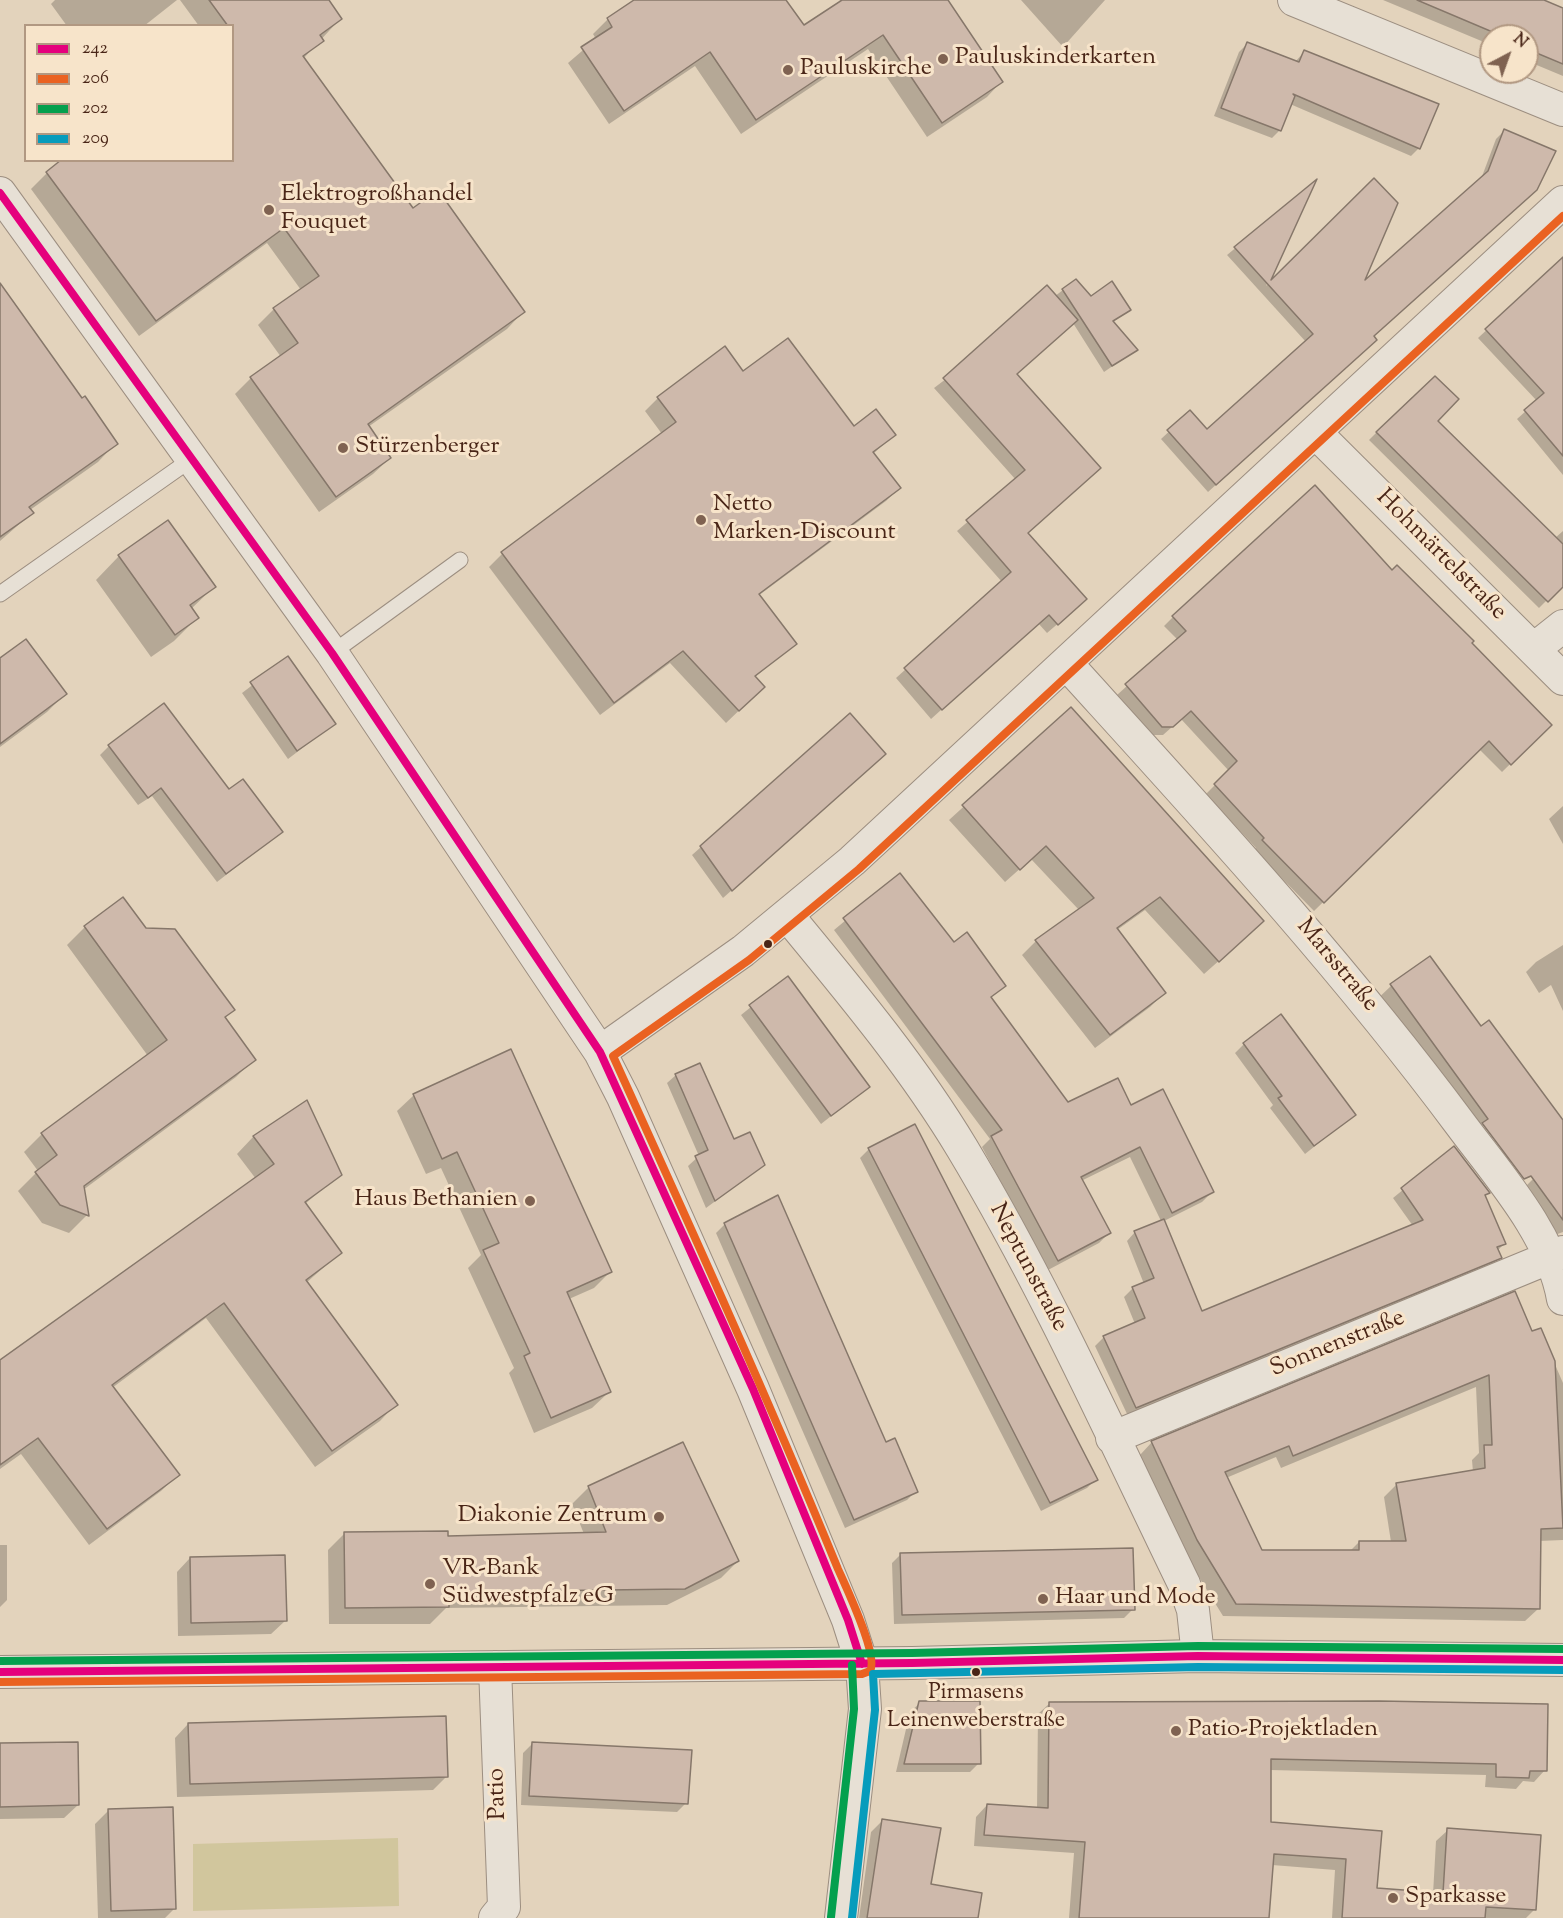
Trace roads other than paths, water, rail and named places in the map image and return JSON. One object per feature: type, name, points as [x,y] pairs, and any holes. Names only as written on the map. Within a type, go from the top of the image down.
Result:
[{"type":"street","points":[[1294,0],[1563,110]]},
{"type":"street","points":[[0,193],[332,653],[600,1053],[753,1389],[848,1620],[862,1664],[864,1720],[841,1918]]},
{"type":"street","points":[[600,1053],[667,1007],[788,916],[852,861],[1316,434],[1563,202]]},
{"type":"street","name":"Hohmärtelstraße","points":[[1316,434],[1563,679]]},
{"type":"street","points":[[1534,649],[1563,626]]},
{"type":"street","name":"Marsstraße","points":[[1066,663],[1283,902],[1399,1042],[1557,1254],[1563,1299]]},
{"type":"street","name":"Neptunstraße","points":[[788,916],[898,1054],[962,1148],[1083,1374],[1185,1584],[1197,1634],[1198,1656]]},
{"type":"street","name":"Sonnenstraße","points":[[1113,1438],[1557,1254]]},
{"type":"street","points":[[0,1672],[862,1664],[1198,1656],[1563,1660]]},
{"type":"street","name":"Patio","points":[[495,1667],[504,1907],[495,1918]]},
{"type":"lane","points":[[0,594],[193,458]]},
{"type":"lane","points":[[332,653],[460,560]]},
{"type":"place","name":"Pauluskinderkarten","points":[[943,59]]},
{"type":"place","name":"Pauluskirche","points":[[788,70]]},
{"type":"place","name":"Elektrogroßhandel Fouquet","points":[[269,210]]},
{"type":"place","name":"Stürzenberger","points":[[343,448]]},
{"type":"place","name":"Netto Marken-Discount","points":[[701,520]]},
{"type":"place","name":"Haus Bethanien","points":[[530,1201]]},
{"type":"place","name":"Diakonie Zentrum","points":[[659,1517]]},
{"type":"place","name":"VR-Bank Südwestpfalz eG","points":[[430,1584]]},
{"type":"place","name":"Haar und Mode","points":[[1043,1599]]},
{"type":"place","name":"Pirmasens Leinenweberstraße","points":[[976,1672]]},
{"type":"place","name":"Patio-Projektladen","points":[[1176,1731]]},
{"type":"place","name":"Sparkasse","points":[[1393,1898]]}]
